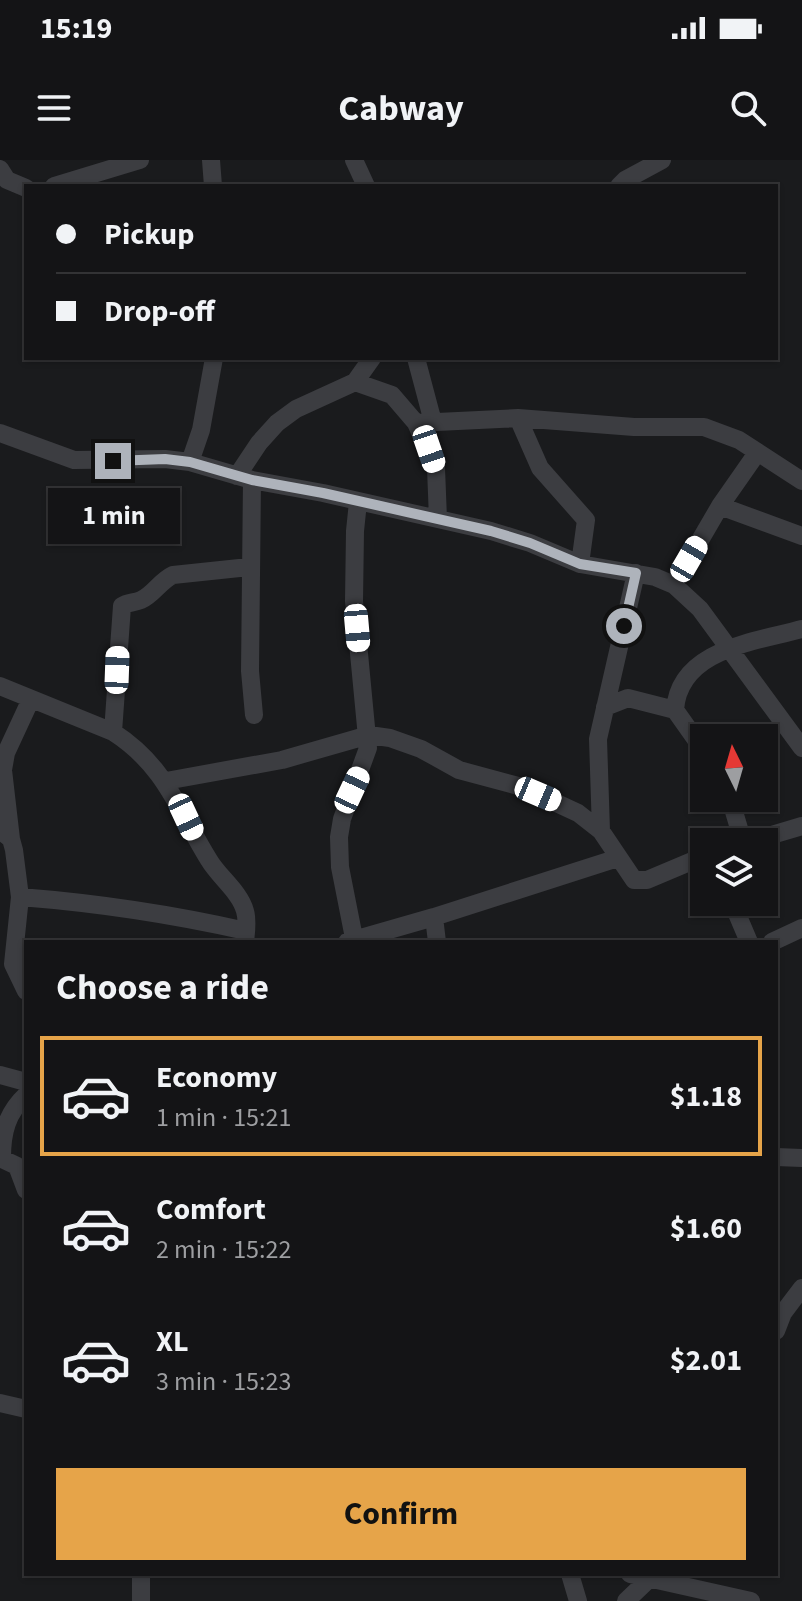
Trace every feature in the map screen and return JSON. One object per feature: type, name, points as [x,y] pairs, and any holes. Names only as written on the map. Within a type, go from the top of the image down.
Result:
[{"type":"street","points":[[61,184],[140,160]]},
{"type":"street","points":[[211,160],[213,184]]},
{"type":"street","points":[[354,160],[365,184]]},
{"type":"street","points":[[621,184],[662,160]]},
{"type":"street","points":[[0,169],[7,180],[24,187]]},
{"type":"street","points":[[190,462],[201,430],[214,360]]},
{"type":"street","points":[[254,715],[244,478],[259,443],[277,423],[296,409],[355,382],[370,360]]},
{"type":"street","points":[[416,360],[424,423],[436,468],[438,519]]},
{"type":"street","points":[[355,382],[392,395],[424,423],[518,418],[634,427],[704,427],[739,440],[802,481]]},
{"type":"street","points":[[518,418],[540,468],[584,515],[587,526],[580,564]]},
{"type":"street","points":[[0,433],[74,460],[165,459],[190,462],[244,478],[438,519],[530,543],[580,564],[655,577],[674,585],[700,609],[802,748]]},
{"type":"street","points":[[674,585],[720,506],[757,453]]},
{"type":"street","points":[[358,502],[354,601],[369,735],[368,748],[342,819],[339,837],[340,867],[351,940],[618,858]]},
{"type":"street","points":[[720,506],[802,536]]},
{"type":"street","points":[[113,732],[122,606],[142,600],[164,579],[173,575],[249,567]]},
{"type":"street","points":[[601,831],[598,739],[636,573]]},
{"type":"street","points":[[675,710],[681,684],[693,669],[710,657],[802,629]]},
{"type":"street","points":[[0,686],[113,732],[129,742],[166,781],[210,863],[242,904],[247,920],[245,937],[177,915],[20,897]]},
{"type":"street","points":[[605,707],[628,698],[675,710],[690,731]]},
{"type":"street","points":[[24,987],[13,964],[20,897],[5,834],[3,770],[6,753],[31,699]]},
{"type":"street","points":[[166,781],[282,760],[369,735],[406,743],[459,770],[522,787],[578,813],[601,831],[632,878],[638,881],[690,863]]},
{"type":"street","points":[[778,833],[802,826]]},
{"type":"street","points":[[738,916],[748,940]]},
{"type":"street","points":[[434,917],[437,940]]},
{"type":"street","points":[[776,940],[802,928]]},
{"type":"street","points":[[0,1075],[24,1081]]},
{"type":"street","points":[[24,1097],[11,1111],[4,1126],[1,1158],[17,1166],[24,1185]]},
{"type":"street","points":[[778,1157],[802,1158]]},
{"type":"street","points":[[778,1323],[802,1288]]},
{"type":"street","points":[[0,1403],[24,1409]]},
{"type":"street","points":[[141,1576],[141,1601]]},
{"type":"street","points":[[571,1576],[578,1601]]},
{"type":"street","points":[[638,1576],[751,1601]]},
{"type":"street","points":[[626,1601],[649,1579]]},
{"type":"route","points":[[113,461],[165,459],[190,462],[252,480],[491,531],[580,564],[636,573],[624,626]]}]
